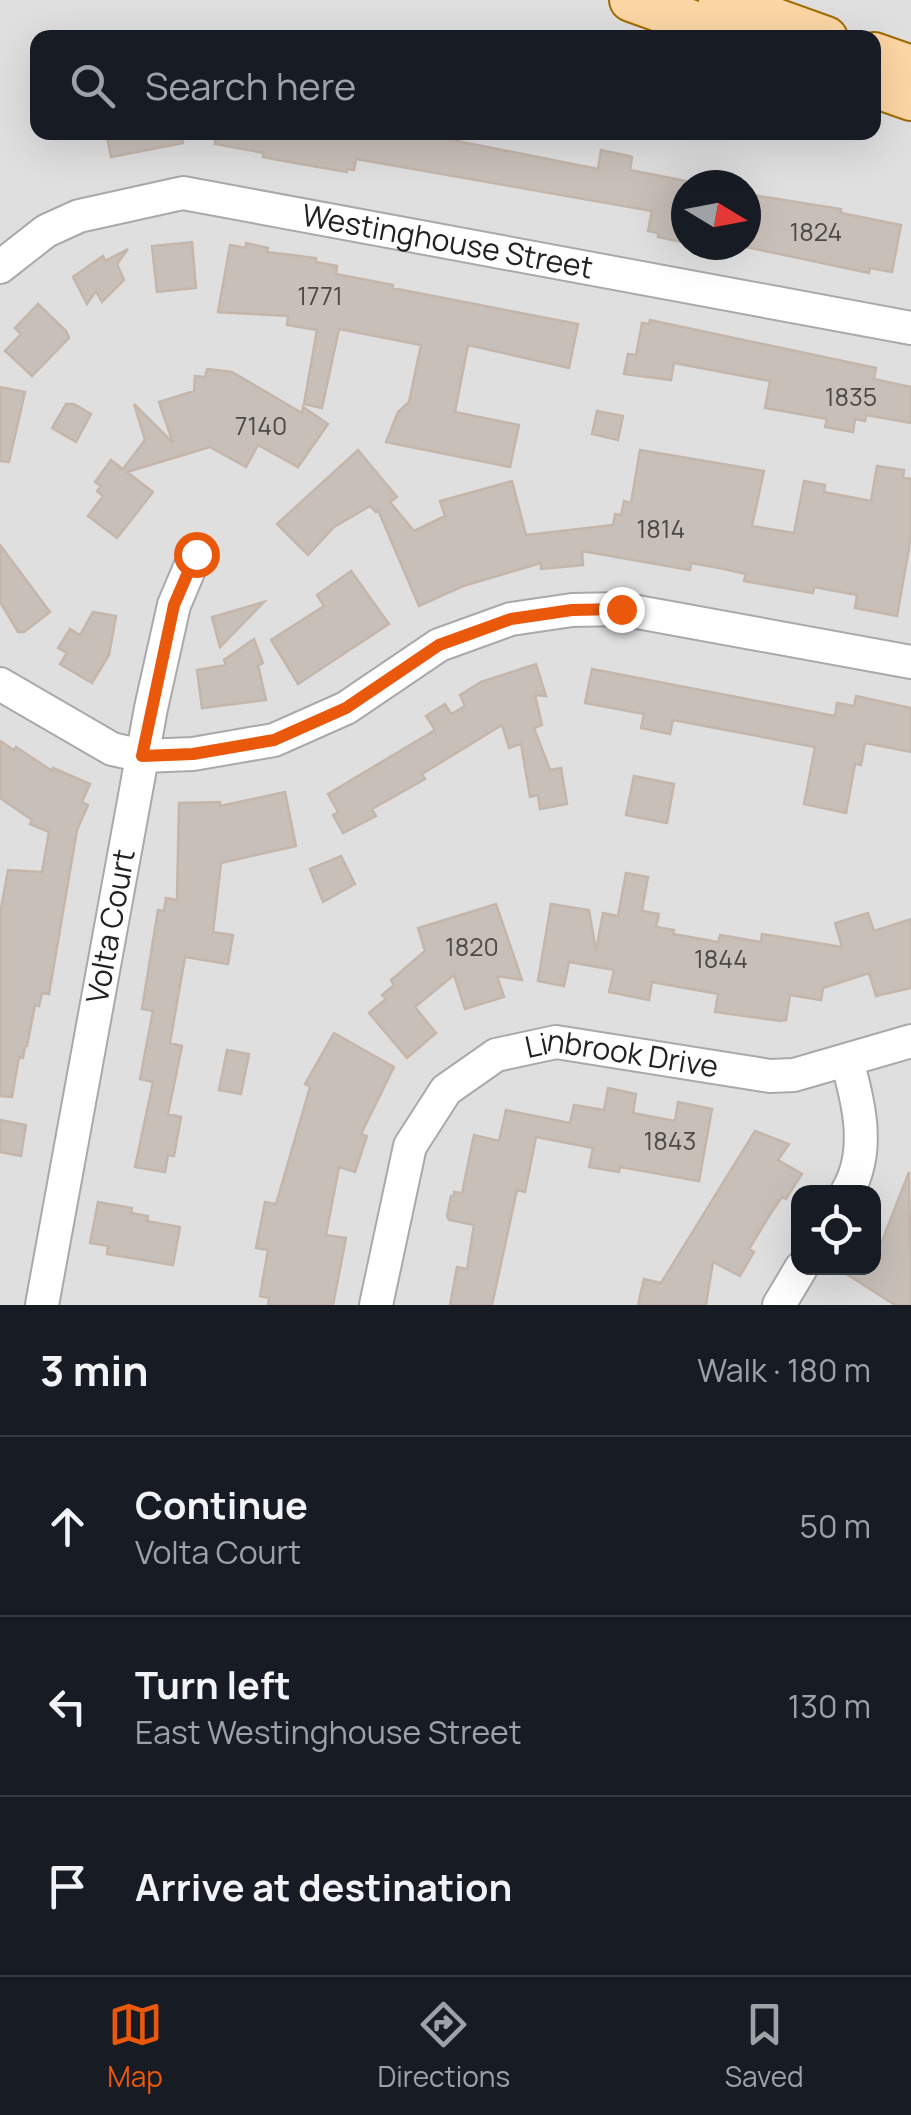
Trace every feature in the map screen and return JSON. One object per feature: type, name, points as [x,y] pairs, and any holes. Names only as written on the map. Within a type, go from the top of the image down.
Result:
[{"type":"main road","points":[[631,0],[715,30]]},
{"type":"main road","points":[[720,0],[804,30]]},
{"type":"main road","points":[[881,56],[911,67]]},
{"type":"main road","points":[[881,88],[911,99]]},
{"type":"street","name":"Westinghouse Street","points":[[0,267],[46,231],[79,216],[183,193],[911,328]]},
{"type":"street","name":"Volta Court","points":[[42,1305],[142,756],[174,605],[196,554]]},
{"type":"street","points":[[0,684],[112,749],[142,756],[193,754],[274,740],[346,708],[439,645],[511,619],[572,610],[621,609],[911,662]]},
{"type":"street","name":"Linbrook Drive","points":[[376,1305],[410,1146],[446,1090],[496,1055],[556,1042],[770,1076],[847,1061],[911,1041]]},
{"type":"street","points":[[847,1061],[857,1097],[862,1142],[852,1185]]},
{"type":"street","points":[[779,1305],[798,1275]]},
{"type":"shaded area","points":[[0,0],[911,0],[911,1305],[0,1305]]},
{"type":"building","points":[[108,140],[183,140],[183,143],[111,157]]},
{"type":"building","points":[[215,140],[453,140],[598,169],[601,150],[632,157],[630,170],[671,178],[671,240],[648,231],[652,211],[356,159],[354,170],[347,172],[263,157],[264,153],[215,144]]},
{"type":"building","points":[[761,196],[841,209],[841,213],[901,225],[892,272],[870,268],[869,273],[761,250]]},
{"type":"building","points":[[192,242],[196,288],[157,292],[152,246]]},
{"type":"building","points":[[246,243],[268,248],[267,252],[316,258],[316,262],[337,266],[336,274],[393,285],[392,288],[578,324],[569,368],[468,345],[455,412],[519,425],[510,467],[386,442],[398,412],[409,402],[421,345],[339,329],[322,408],[304,404],[317,330],[287,325],[288,316],[218,312],[230,245],[246,248]]},
{"type":"building","points":[[128,249],[117,264],[124,280],[102,302],[96,291],[87,304],[73,277],[103,256],[105,261]]},
{"type":"building","points":[[38,304],[69,338],[32,376],[5,351],[21,334],[15,328]]},
{"type":"building","points":[[650,320],[876,368],[874,379],[911,387],[911,423],[866,415],[865,421],[855,419],[853,432],[825,427],[827,419],[765,408],[770,381],[674,363],[671,380],[624,374],[628,354],[636,355],[642,323],[649,324]]},
{"type":"building","points":[[207,369],[232,372],[302,413],[303,407],[328,424],[298,467],[258,445],[246,467],[210,447],[127,472],[153,492],[117,538],[88,516],[103,496],[97,491],[101,486],[95,482],[111,460],[123,469],[145,440],[134,404],[173,443],[159,402],[194,391],[195,376],[205,377]]},
{"type":"building","points":[[0,387],[25,392],[9,462],[0,461]]},
{"type":"building","points":[[66,404],[91,414],[76,442],[52,428]]},
{"type":"building","points":[[597,411],[623,416],[618,440],[592,434]]},
{"type":"building","points":[[358,450],[397,497],[390,502],[414,531],[445,516],[440,501],[512,481],[526,535],[613,525],[615,514],[621,515],[624,501],[631,503],[640,450],[764,471],[752,526],[794,533],[804,481],[825,485],[824,492],[871,501],[877,466],[904,470],[903,477],[911,479],[911,537],[897,616],[855,608],[857,595],[814,587],[813,593],[744,581],[746,574],[691,563],[690,570],[582,551],[583,565],[541,569],[541,563],[463,586],[419,606],[378,510],[370,506],[334,527],[308,555],[277,524]]},
{"type":"building","points":[[0,545],[50,612],[24,632],[18,632],[0,602]]},
{"type":"building","points":[[351,571],[389,624],[298,684],[271,640],[324,606],[317,595]]},
{"type":"building","points":[[264,602],[220,647],[212,617]]},
{"type":"building","points":[[93,612],[116,616],[109,655],[92,683],[60,664],[67,653],[58,648],[70,629],[80,635]]},
{"type":"building","points":[[254,639],[263,663],[258,665],[266,700],[202,708],[197,670],[226,665],[224,660]]},
{"type":"building","points":[[536,664],[546,696],[535,695],[542,725],[534,728],[550,770],[561,768],[567,804],[540,809],[538,795],[530,797],[521,744],[509,748],[502,725],[422,774],[425,779],[372,809],[376,816],[343,833],[328,794],[435,730],[426,716],[445,704],[451,714],[465,706],[460,695],[481,682]]},
{"type":"building","points":[[592,669],[835,716],[837,703],[854,706],[856,696],[911,708],[911,752],[865,743],[861,765],[855,764],[846,813],[804,804],[815,747],[673,720],[670,734],[641,728],[644,714],[585,703]]},
{"type":"building","points":[[0,741],[52,771],[53,768],[90,784],[82,802],[88,805],[77,830],[49,994],[42,993],[39,1006],[35,1005],[12,1097],[0,1096],[0,914],[8,870],[42,872],[49,832],[30,824],[32,820],[0,798]]},
{"type":"building","points":[[634,776],[674,784],[667,823],[626,815]]},
{"type":"building","points":[[285,792],[296,846],[221,863],[213,932],[233,935],[228,964],[185,957],[170,1043],[182,1046],[168,1114],[181,1117],[174,1156],[168,1155],[165,1172],[135,1167],[153,1082],[140,1079],[153,1011],[142,1009],[158,910],[164,911],[166,898],[177,900],[179,803],[220,802],[220,806]]},
{"type":"building","points":[[341,856],[355,884],[323,902],[310,869]]},
{"type":"building","points":[[626,873],[648,877],[642,911],[659,914],[656,927],[718,942],[720,935],[761,942],[762,934],[842,947],[835,923],[868,913],[874,931],[911,919],[911,988],[876,996],[869,973],[823,988],[821,1000],[790,995],[786,1020],[781,1021],[715,1012],[718,994],[652,982],[649,1000],[609,992],[614,970],[569,962],[564,986],[538,981],[551,904],[589,910],[596,951],[603,913],[618,916]]},
{"type":"building","points":[[496,904],[522,980],[497,976],[504,997],[465,1009],[454,975],[415,1007],[436,1033],[407,1058],[369,1013],[386,999],[382,995],[394,985],[391,980],[425,951],[418,928]]},
{"type":"building","points":[[334,1033],[394,1067],[361,1134],[367,1136],[355,1172],[339,1167],[326,1235],[346,1238],[333,1305],[268,1305],[269,1298],[260,1296],[268,1250],[256,1248],[265,1202],[276,1204],[310,1087],[305,1084]]},
{"type":"building","points":[[227,1050],[249,1054],[241,1094],[219,1090]]},
{"type":"building","points":[[608,1088],[636,1094],[633,1113],[675,1121],[678,1102],[712,1109],[699,1181],[620,1167],[619,1172],[589,1167],[593,1148],[536,1137],[525,1192],[517,1190],[492,1305],[450,1305],[457,1267],[467,1269],[474,1225],[449,1220],[447,1216],[451,1196],[454,1192],[462,1193],[474,1135],[499,1141],[506,1110],[570,1123],[574,1105],[604,1110]]},
{"type":"building","points":[[0,1120],[26,1125],[21,1156],[0,1152]]},
{"type":"building","points":[[755,1131],[789,1144],[778,1160],[802,1174],[791,1185],[786,1199],[782,1197],[749,1249],[754,1252],[740,1276],[713,1262],[706,1305],[638,1305],[644,1279],[661,1283]]},
{"type":"building","points":[[909,1172],[911,1305],[895,1305],[848,1275],[881,1275],[881,1244]]},
{"type":"building","points":[[98,1202],[132,1208],[131,1213],[148,1216],[147,1221],[180,1227],[173,1265],[107,1254],[108,1246],[90,1243]]},
{"type":"route","points":[[196,554],[174,605],[142,756],[193,754],[274,740],[346,708],[439,645],[511,619],[572,610],[621,609]]}]
